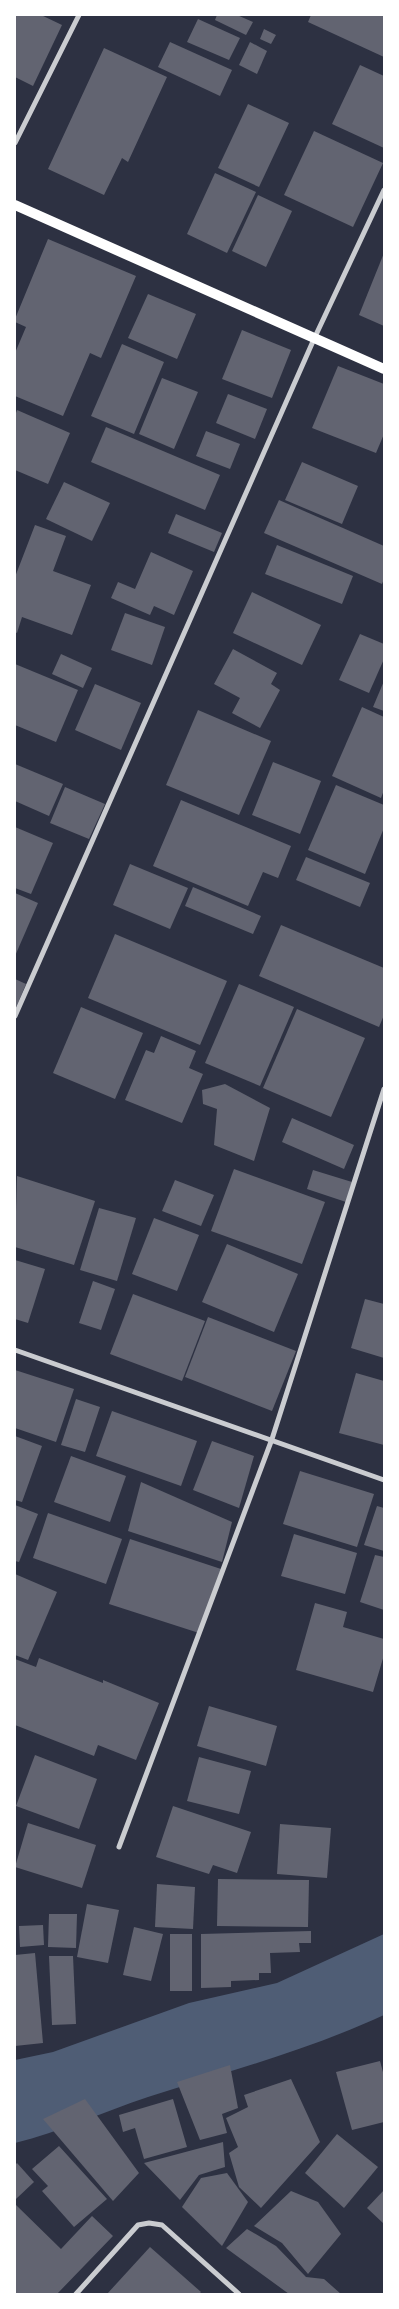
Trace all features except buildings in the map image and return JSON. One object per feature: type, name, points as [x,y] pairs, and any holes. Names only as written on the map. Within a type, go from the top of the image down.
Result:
[{"type":"main road","points":[[15,205],[384,369]]},
{"type":"street","points":[[15,143],[79,15]]},
{"type":"street","points":[[15,1016],[314,339],[384,190]]},
{"type":"street","points":[[119,1847],[272,1439],[384,1090]]},
{"type":"street","points":[[15,1350],[384,1480]]},
{"type":"street","points":[[76,2294],[138,2225],[149,2223],[162,2225],[239,2294]]},
{"type":"water","points":[[384,1934],[384,2015],[297,2050],[148,2097],[65,2128],[15,2143],[15,2060],[53,2052],[189,2003],[277,1983]]}]
